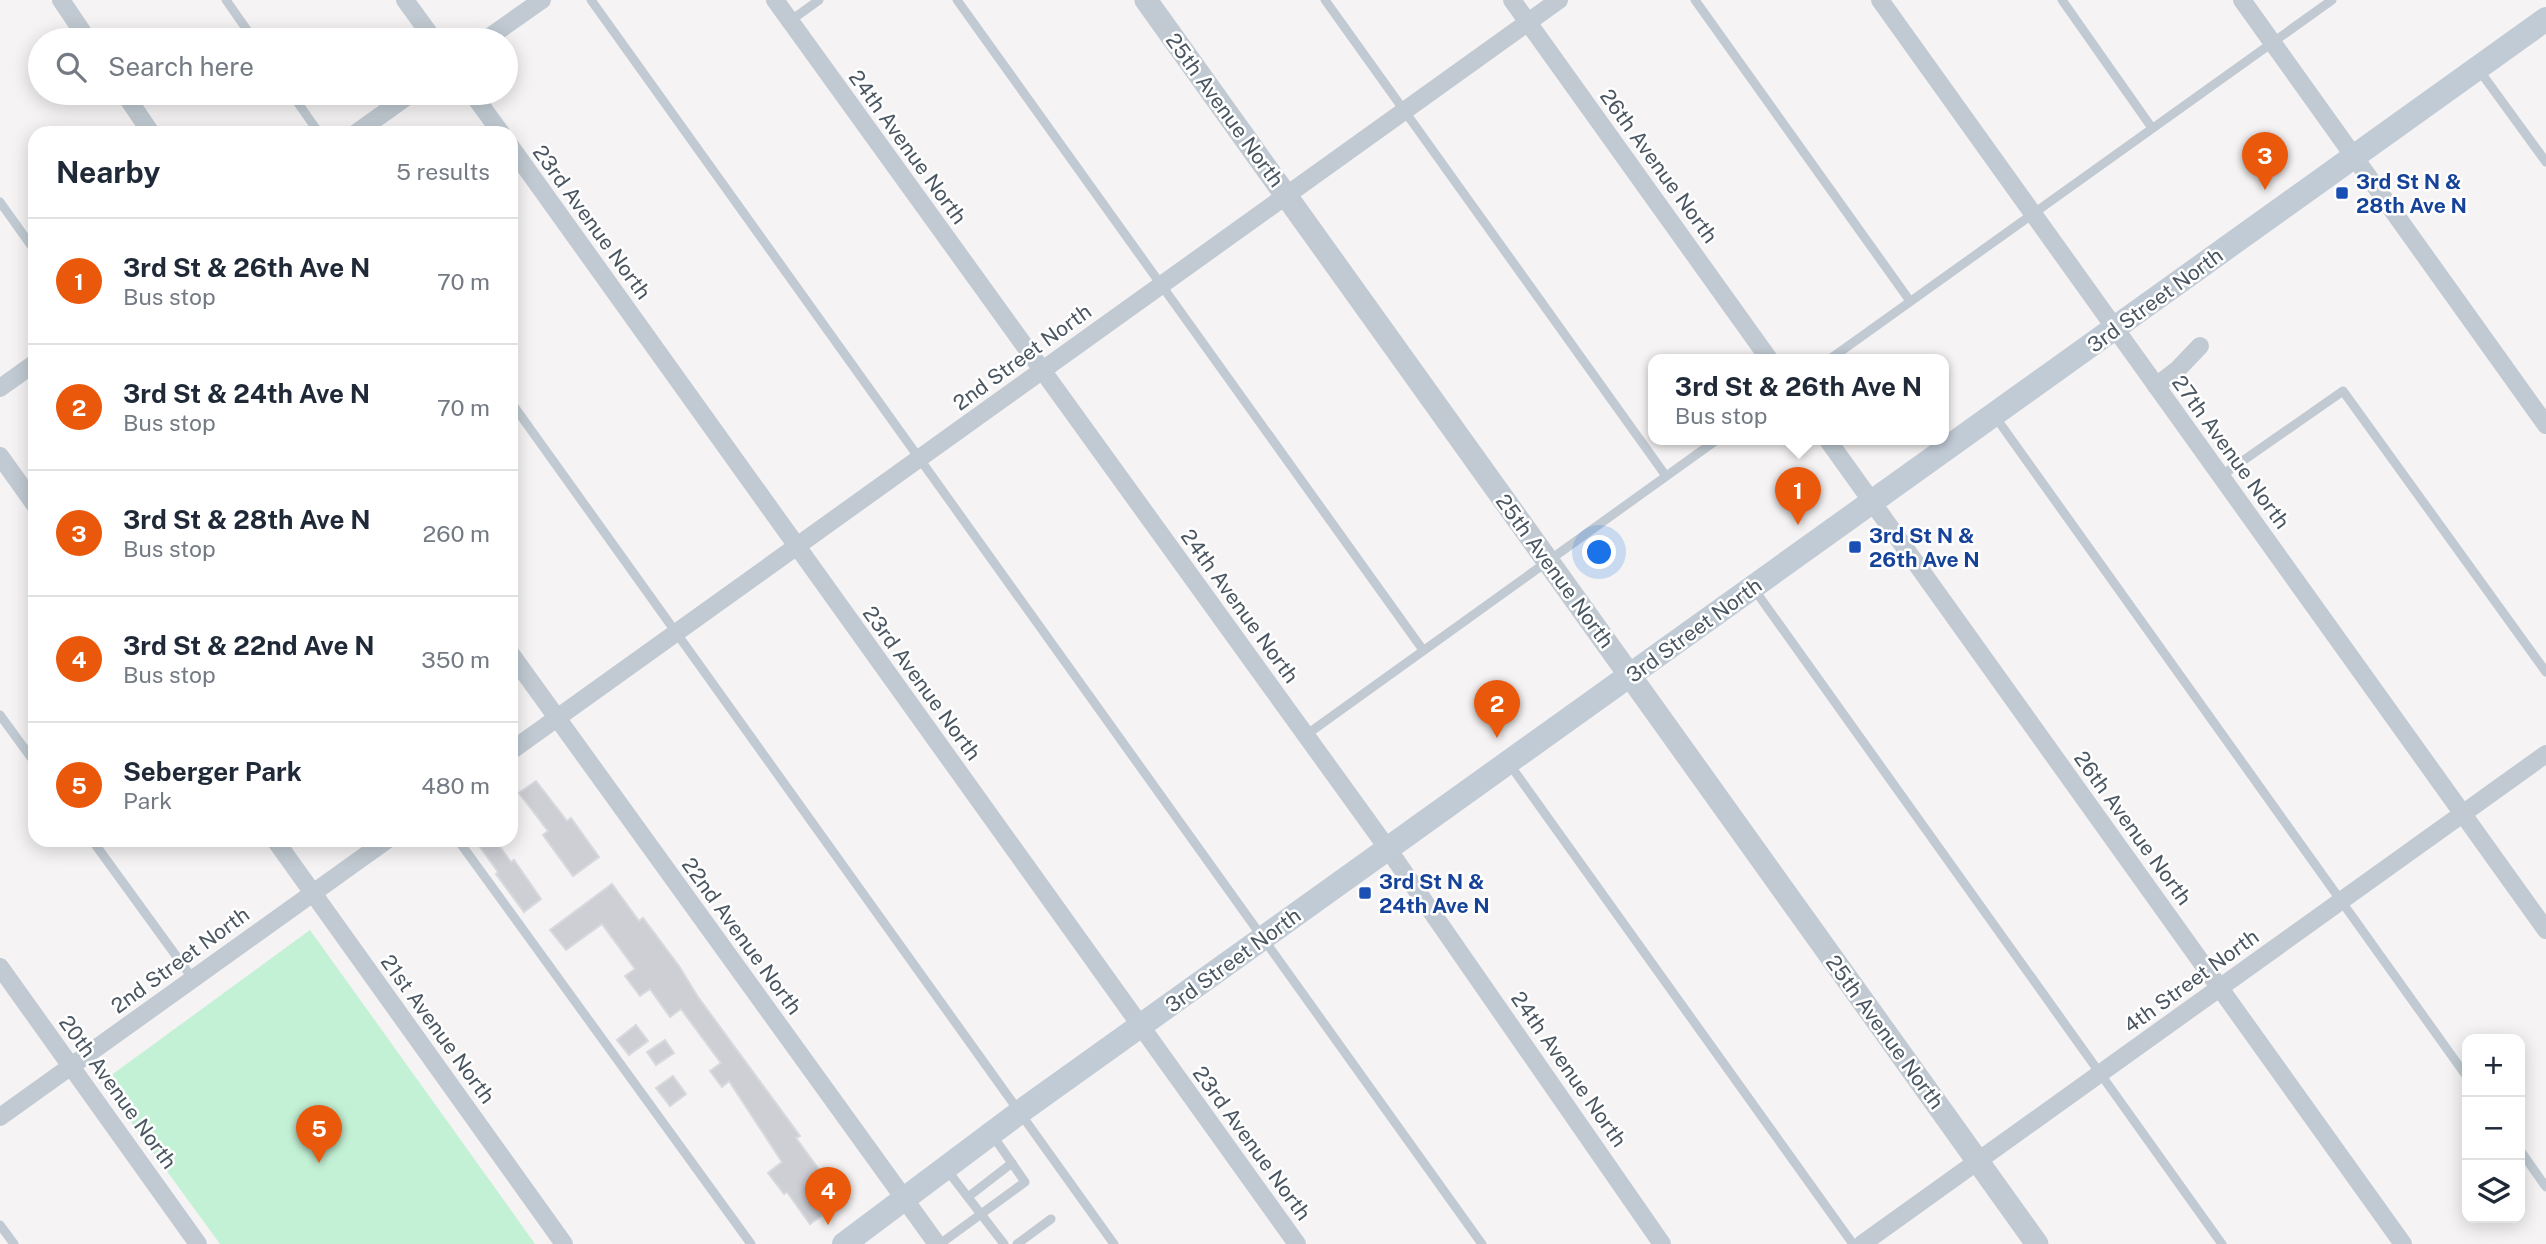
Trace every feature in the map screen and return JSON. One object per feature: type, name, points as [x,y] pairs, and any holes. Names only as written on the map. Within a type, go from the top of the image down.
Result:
[{"type":"main road","name":"3rd Street North","points":[[844,1244],[1020,1112],[2546,19]]},
{"type":"street","points":[[61,0],[80,28]]},
{"type":"street","points":[[405,0],[425,28]]},
{"type":"street","points":[[502,28],[542,0]]},
{"type":"street","name":"24th Avenue North","points":[[775,0],[1388,849],[1662,1244]]},
{"type":"street","name":"25th Avenue North","points":[[1146,0],[2037,1244]]},
{"type":"street","name":"26th Avenue North","points":[[1512,0],[1765,354]]},
{"type":"street","name":"2nd Street North","points":[[518,746],[1559,0]]},
{"type":"street","name":"27th Avenue North","points":[[1880,0],[2546,930]]},
{"type":"street","points":[[2242,0],[2546,425]]},
{"type":"street","points":[[132,105],[146,126]]},
{"type":"street","points":[[366,126],[395,105]]},
{"type":"street","points":[[481,105],[496,126]]},
{"type":"street","name":"23rd Avenue North","points":[[518,158],[1297,1244]]},
{"type":"street","points":[[2156,386],[2178,369],[2200,346]]},
{"type":"street","points":[[0,388],[28,368]]},
{"type":"street","name":"26th Avenue North","points":[[1831,445],[2403,1244]]},
{"type":"street","points":[[0,456],[28,495]]},
{"type":"street","name":"22nd Avenue North","points":[[518,664],[938,1244]]},
{"type":"street","name":"4th Street North","points":[[1862,1244],[2546,754]]},
{"type":"street","name":"21st Avenue North","points":[[280,847],[564,1244]]},
{"type":"street","name":"2nd Street North","points":[[0,1117],[377,847]]},
{"type":"street","name":"20th Avenue North","points":[[0,967],[198,1244]]},
{"type":"lane","points":[[226,0],[246,28]]},
{"type":"lane","points":[[591,0],[1482,1244]]},
{"type":"lane","points":[[790,21],[819,0]]},
{"type":"lane","points":[[957,0],[1423,650]]},
{"type":"lane","points":[[1325,0],[1666,476]]},
{"type":"lane","points":[[1695,0],[1910,301]]},
{"type":"lane","points":[[2062,0],[2152,128]]},
{"type":"lane","points":[[1837,354],[2332,0]]},
{"type":"lane","points":[[2478,68],[2546,162]]},
{"type":"lane","points":[[299,105],[314,126]]},
{"type":"lane","points":[[0,202],[28,240]]},
{"type":"lane","points":[[2221,476],[2343,391],[2546,672]]},
{"type":"lane","points":[[518,412],[1114,1244]]},
{"type":"lane","points":[[1993,415],[2462,1070]]},
{"type":"lane","points":[[1306,735],[1710,445]]},
{"type":"lane","points":[[1753,588],[2222,1244]]},
{"type":"lane","points":[[0,715],[28,753]]},
{"type":"lane","points":[[1508,762],[1853,1244]]},
{"type":"lane","points":[[97,847],[193,979]]},
{"type":"lane","points":[[463,847],[751,1244]]},
{"type":"lane","points":[[938,1244],[1026,1182],[992,1134]]},
{"type":"lane","points":[[2525,1157],[2546,1187]]},
{"type":"lane","points":[[968,1197],[1013,1163]]},
{"type":"lane","points":[[946,1168],[1004,1244]]},
{"type":"lane","points":[[1017,1244],[1051,1219]]},
{"type":"lane","points":[[0,1225],[14,1244]]},
{"type":"green space","points":[[310,930],[535,1244],[220,1244],[102,1082]]},
{"type":"building","points":[[536,781],[567,821],[571,818],[599,857],[573,876],[543,835],[548,831],[519,793]]},
{"type":"building","points":[[480,847],[500,847],[511,862],[514,860],[541,899],[524,912],[496,874],[498,872]]},
{"type":"building","points":[[612,884],[639,921],[643,918],[679,966],[698,997],[800,1136],[796,1138],[842,1201],[810,1224],[787,1192],[784,1194],[768,1173],[782,1162],[729,1081],[722,1087],[710,1071],[721,1063],[681,1009],[670,1017],[650,989],[640,996],[625,976],[635,969],[602,924],[566,950],[550,930]]},
{"type":"building","points":[[636,1025],[648,1041],[629,1055],[617,1040]]},
{"type":"building","points":[[665,1040],[674,1053],[656,1065],[647,1052]]},
{"type":"building","points":[[673,1076],[686,1094],[670,1106],[656,1088]]},
{"type":"place","name":"3rd St & 28th Ave N","points":[[2265,190]]},
{"type":"place","name":"3rd St N & 28th Ave N","points":[[2342,193]]},
{"type":"place","name":"3rd St & 26th Ave N","points":[[1798,525]]},
{"type":"place","name":"3rd St N & 26th Ave N","points":[[1855,547]]},
{"type":"place","name":"3rd St & 24th Ave N","points":[[1497,738]]},
{"type":"place","name":"3rd St N & 24th Ave N","points":[[1365,893]]},
{"type":"place","name":"Seberger Park","points":[[319,1163]]},
{"type":"place","name":"3rd St & 22nd Ave N","points":[[828,1225]]}]
